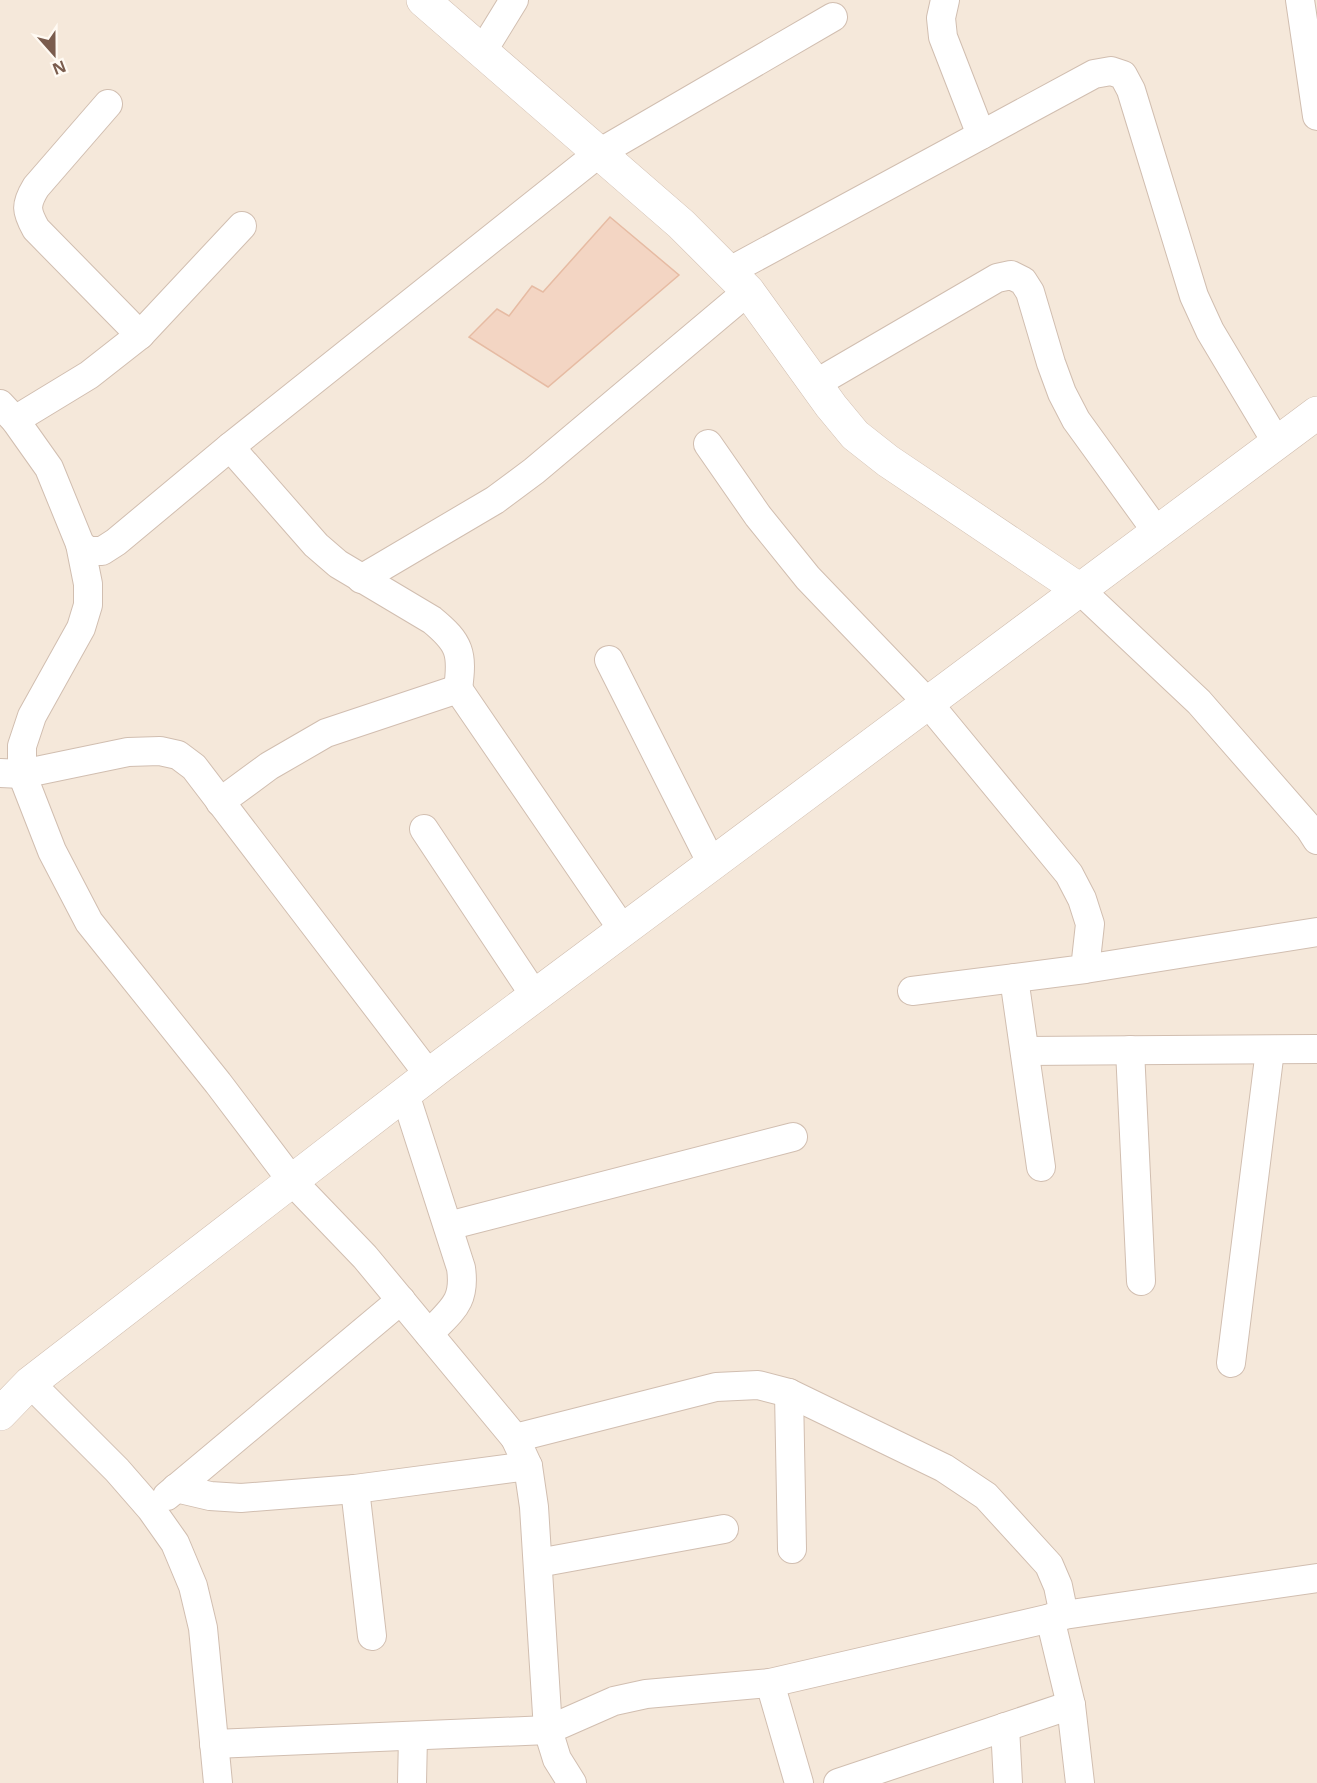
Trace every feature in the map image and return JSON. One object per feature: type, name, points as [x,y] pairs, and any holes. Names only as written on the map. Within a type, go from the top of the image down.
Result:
[{"type":"street","points":[[423,0],[681,224],[738,281],[855,435],[888,461],[1080,590],[1199,702],[1317,840]]},
{"type":"street","points":[[482,52],[514,0]]},
{"type":"street","points":[[945,0],[941,18],[943,37],[981,135]]},
{"type":"street","points":[[1300,0],[1317,116]]},
{"type":"street","points":[[80,544],[88,551],[102,551],[116,542],[230,447],[599,153],[832,17]]},
{"type":"street","points":[[361,579],[495,500],[534,471],[738,281],[981,135],[1094,74],[1111,71],[1123,75],[1131,90],[1194,296],[1210,331],[1277,443]]},
{"type":"street","points":[[108,104],[36,187],[27,202],[29,217],[36,229],[140,335]]},
{"type":"street","points":[[242,226],[140,335],[89,375],[8,412],[49,468],[80,544],[88,584],[88,605],[81,628],[32,716],[11,773],[89,922],[292,1181],[365,1257],[515,1438],[528,1466],[534,1507],[548,1730],[557,1759],[572,1783]]},
{"type":"street","points":[[815,384],[997,278],[1011,275],[1023,281],[1030,292],[1051,363],[1062,393],[1076,420],[1157,532]]},
{"type":"street","points":[[0,1414],[30,1383],[417,1084],[1317,413]]},
{"type":"street","points":[[708,444],[758,516],[808,578],[928,704],[1069,874],[1082,899],[1090,924],[1085,969]]},
{"type":"street","points":[[230,447],[316,544],[338,564],[445,630],[459,648],[461,667],[458,689],[623,930]]},
{"type":"street","points":[[609,660],[712,864]]},
{"type":"street","points":[[220,802],[269,766],[326,733],[458,689]]},
{"type":"street","points":[[11,773],[128,752],[160,751],[178,755],[194,767],[417,1084],[448,1226],[463,1282],[462,1294],[455,1306],[429,1334]]},
{"type":"street","points":[[424,829],[535,996]]},
{"type":"street","points":[[912,991],[1085,969],[1317,932]]},
{"type":"street","points":[[1014,978],[1041,1167]]},
{"type":"street","points":[[1024,1051],[1317,1049]]},
{"type":"street","points":[[1130,1050],[1141,1281]]},
{"type":"street","points":[[1231,1363],[1270,1050]]},
{"type":"street","points":[[448,1226],[793,1137]]},
{"type":"street","points":[[151,1509],[400,1300]]},
{"type":"street","points":[[30,1383],[117,1470],[151,1509],[176,1543],[193,1586],[203,1628],[218,1783]]},
{"type":"street","points":[[515,1438],[716,1388],[758,1385],[789,1393],[944,1468],[986,1496],[1049,1565],[1058,1586],[1057,1617],[1080,1783]]},
{"type":"street","points":[[789,1393],[792,1549]]},
{"type":"street","points":[[176,1488],[210,1496],[241,1498],[355,1489],[528,1466]]},
{"type":"street","points":[[355,1489],[372,1636]]},
{"type":"street","points":[[538,1563],[724,1529]]},
{"type":"street","points":[[214,1744],[548,1730],[614,1701],[674,1691],[770,1683],[1057,1617],[1317,1578]]},
{"type":"street","points":[[770,1683],[799,1783]]},
{"type":"street","points":[[838,1783],[1071,1705]]},
{"type":"street","points":[[1005,1727],[1008,1783]]},
{"type":"street","points":[[412,1736],[412,1783]]},
{"type":"shaded area","points":[[0,0],[1317,0],[1317,1783],[0,1783]]},
{"type":"building","points":[[610,217],[679,275],[548,387],[469,337],[497,309],[509,316],[532,286],[543,292]]}]
